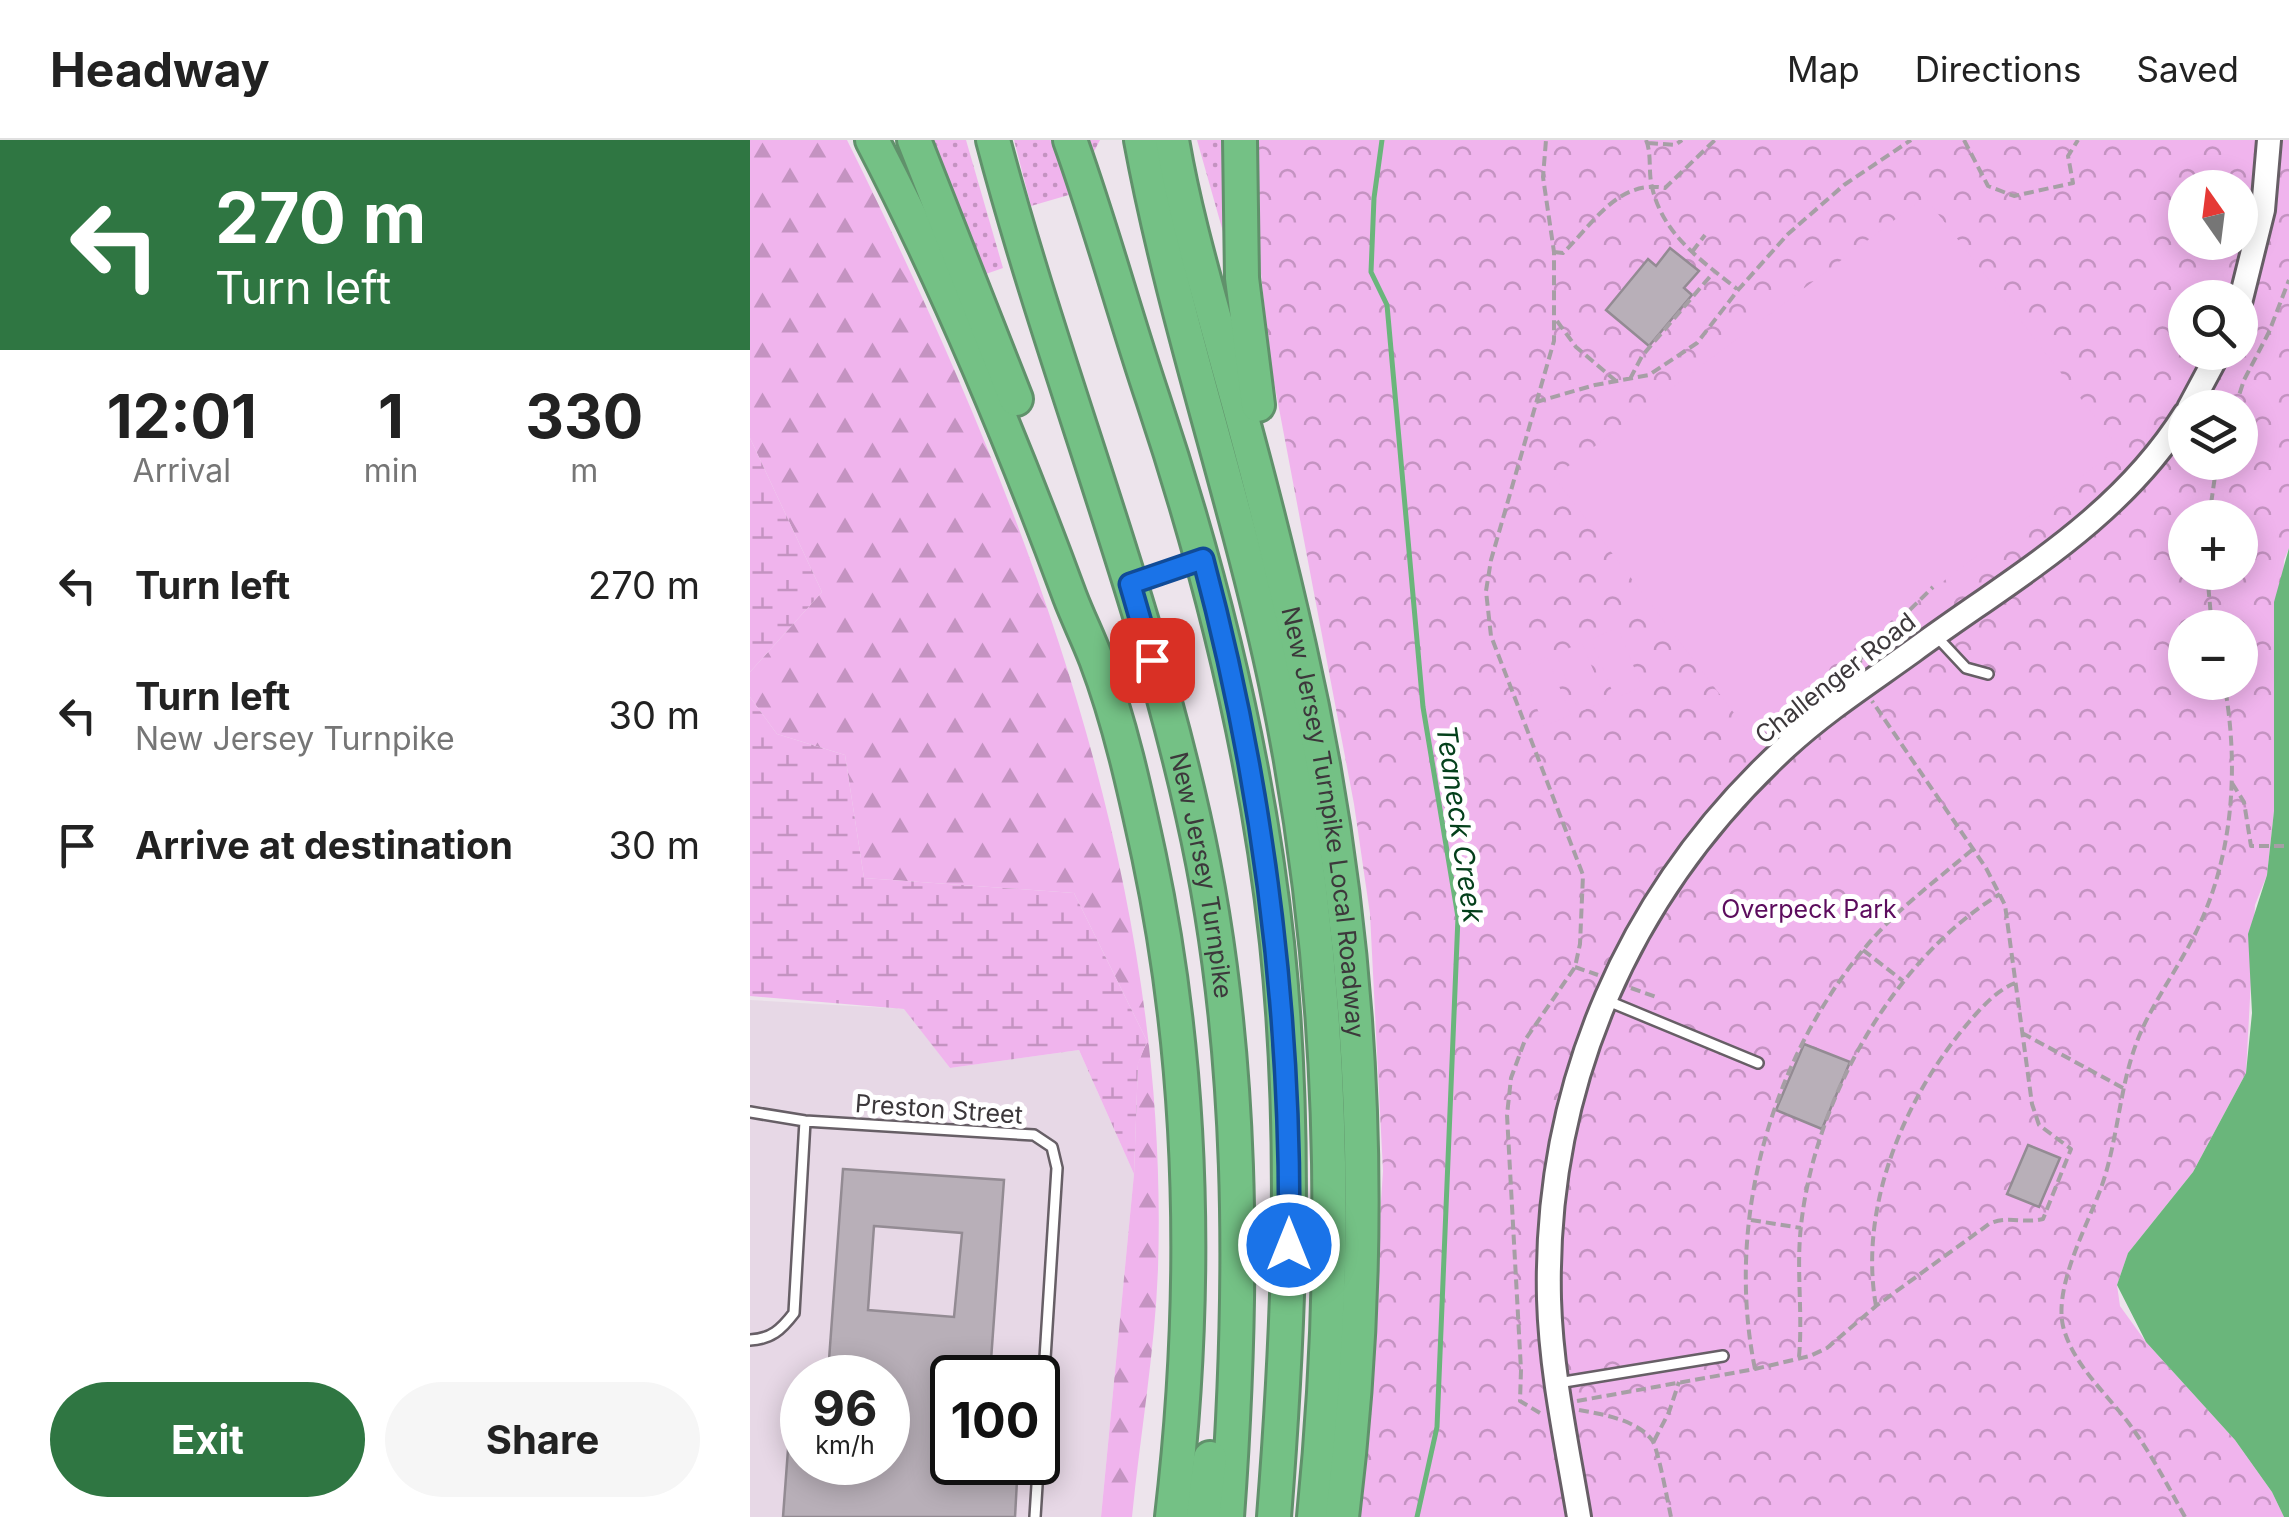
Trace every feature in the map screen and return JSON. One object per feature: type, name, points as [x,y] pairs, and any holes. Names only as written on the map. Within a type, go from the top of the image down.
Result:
[{"type":"highway","points":[[872,140],[987,384],[1097,660]]},
{"type":"highway","points":[[914,140],[984,314],[1086,598],[1097,660],[1149,856],[1182,1080],[1188,1170],[1185,1389],[1172,1517]]},
{"type":"highway","name":"New Jersey Turnpike","points":[[993,140],[1164,699],[1194,816],[1221,974],[1234,1126],[1234,1326],[1227,1517]]},
{"type":"highway","points":[[1070,140],[1203,559],[1230,665],[1274,917],[1288,1104],[1288,1266],[1274,1517]]},
{"type":"highway","points":[[1088,140],[1167,395],[1175,461]]},
{"type":"highway","points":[[1142,140],[1171,272],[1262,620],[1298,796],[1314,915],[1327,1053],[1332,1187],[1328,1341],[1314,1517]]},
{"type":"highway","name":"New Jersey Turnpike Local Roadway","points":[[1172,140],[1200,264],[1277,553],[1324,768],[1352,963],[1361,1122],[1362,1242],[1354,1402],[1342,1517]]},
{"type":"highway","points":[[1240,140],[1238,211],[1244,311],[1272,468],[1277,553]]},
{"type":"highway","points":[[1203,1517],[1214,1423],[1234,1326]]},
{"type":"street","points":[[2246,280],[2263,210],[2269,140]]},
{"type":"street","name":"Challenger Road","points":[[1578,1517],[1549,1300],[1550,1241],[1558,1166],[1588,1041],[1633,941],[1658,897],[1708,826],[1789,744],[2066,543],[2114,502],[2168,437]]},
{"type":"lane","points":[[1130,584],[1203,559]]},
{"type":"lane","points":[[1936,635],[1966,668],[1988,674]]},
{"type":"lane","points":[[1606,1000],[1758,1063]]},
{"type":"lane","name":"Preston Street","points":[[750,1112],[805,1121],[1034,1135],[1052,1147],[1057,1168],[1035,1517]]},
{"type":"lane","points":[[750,1340],[764,1340],[780,1330],[794,1313],[805,1121]]},
{"type":"lane","points":[[1558,1383],[1723,1356]]},
{"type":"path","points":[[1546,140],[1543,177],[1554,252],[1554,341],[1486,591],[1490,636],[1583,876],[1580,944],[1575,966],[1526,1040],[1512,1078],[1507,1114],[1522,1370],[1520,1401],[1546,1415],[1562,1412]]},
{"type":"path","points":[[1682,140],[1675,145],[1647,142],[1651,186],[1660,212],[1679,243],[1738,290]]},
{"type":"path","points":[[1554,252],[1563,253],[1614,199],[1636,188],[1666,188],[1715,140]]},
{"type":"path","points":[[1536,402],[1650,375],[1697,343],[1738,290],[1810,214],[1867,168],[1911,140]]},
{"type":"path","points":[[1964,140],[1988,186],[2014,196],[2073,184],[2068,156],[2078,140]]},
{"type":"path","points":[[1692,252],[1705,235]]},
{"type":"path","points":[[1630,379],[1642,356],[1715,271]]},
{"type":"path","points":[[2241,390],[2270,332],[2289,280]]},
{"type":"path","points":[[1555,319],[1576,347],[1616,382]]},
{"type":"path","points":[[1654,1441],[1608,1415],[1578,1410],[1577,1400],[1755,1370],[1826,1348],[1876,1306],[1990,1224],[2002,1218],[2030,1222],[2042,1219],[2071,1149],[2039,1124],[2032,1104],[2008,922],[2000,894],[1973,848],[1874,706],[1873,696],[1881,691],[1859,660],[1933,587]]},
{"type":"path","points":[[2184,1517],[2136,1432],[2069,1343],[2061,1314],[2065,1285],[2105,1178],[2123,1088],[2140,1035],[2198,928],[2222,864],[2232,783],[2227,700]]},
{"type":"path","points":[[1529,739],[1538,735]]},
{"type":"path","points":[[1534,751],[1542,748]]},
{"type":"path","points":[[2232,783],[2244,802],[2251,846],[2289,846]]},
{"type":"path","points":[[1755,1370],[1746,1271],[1770,1116],[1805,1037],[1863,950],[1904,907],[1973,848]]},
{"type":"path","points":[[1799,1359],[1800,1228],[1810,1172],[1828,1119],[1864,1038],[1904,982],[1952,931],[2000,894]]},
{"type":"path","points":[[1863,950],[1904,982]]},
{"type":"path","points":[[1876,1306],[1875,1229],[1904,1124],[1928,1078],[1958,1035],[2003,988],[2016,983]]},
{"type":"path","points":[[2022,1033],[2123,1088]]},
{"type":"path","points":[[1752,1220],[1800,1228]]},
{"type":"path","points":[[1671,1517],[1654,1441],[1678,1382]]},
{"type":"shaded area","points":[[2289,548],[2289,1517],[2284,1517],[2272,1492],[2235,1440],[2146,1342],[2117,1285],[2128,1253],[2193,1172],[2246,1073],[2252,1013],[2248,934],[2267,875],[2274,811],[2274,602]]},
{"type":"shaded area","points":[[750,1000],[905,1009],[950,1068],[1079,1050],[1134,1174],[1101,1517],[750,1517]]},
{"type":"green space","points":[[750,140],[847,140],[971,408],[1025,546],[1073,686],[1111,829],[1139,974],[1147,1040],[1074,893],[864,878],[845,755],[777,734],[750,697],[750,672],[822,592],[750,438]]},
{"type":"green space","points":[[929,140],[966,140],[1003,268],[983,275]]},
{"type":"green space","points":[[1014,140],[1100,140],[1072,194],[1031,206]]},
{"type":"green space","points":[[1197,140],[1235,140],[1231,260]]},
{"type":"green space","name":"Overpeck Park","points":[[1258,140],[2289,140],[2289,548],[2284,560],[2274,811],[2267,875],[2255,905],[2246,1073],[2193,1172],[2128,1253],[2117,1285],[2120,1306],[2146,1342],[2235,1440],[2272,1492],[2284,1517],[1360,1517],[1383,1171],[1370,914],[1354,804],[1270,361],[1254,206]]},
{"type":"green space","points":[[1925,197],[2119,448],[1747,730],[1554,477]]},
{"type":"green space","points":[[750,438],[822,592],[750,672]]},
{"type":"green space","points":[[1618,628],[1642,687],[1615,698],[1591,639]]},
{"type":"green space","points":[[1582,643],[1606,701],[1579,712],[1556,653]]},
{"type":"green space","points":[[1547,657],[1571,715],[1544,726],[1521,668]]},
{"type":"green space","points":[[750,697],[777,734],[845,755],[864,878],[1074,893],[1147,1041],[1138,1064],[1134,1174],[1079,1050],[950,1068],[904,1009],[750,996]]},
{"type":"green space","points":[[1147,1041],[1156,1120],[1158,1269],[1154,1331],[1132,1517],[1101,1517],[1134,1174],[1138,1063]]},
{"type":"building","points":[[1670,248],[1699,271],[1684,288],[1692,295],[1649,346],[1606,310],[1648,259],[1656,266]]},
{"type":"building","points":[[1804,1044],[1850,1062],[1822,1129],[1776,1110]]},
{"type":"building","points":[[2028,1145],[2060,1158],[2039,1207],[2007,1194]]},
{"type":"building","points":[[843,1169],[1004,1180],[991,1355],[930,1355],[930,1485],[1017,1485],[1015,1517],[783,1517],[785,1485],[910,1485],[910,1355],[829,1355]],"holes":[[[874,1226],[962,1233],[954,1317],[868,1310]]]},
{"type":"waterway","name":"Teaneck Creek","points":[[1382,140],[1374,198],[1371,272],[1387,305],[1423,707],[1458,917],[1437,1427],[1417,1517]]},
{"type":"route","points":[[1152,660],[1130,584],[1203,559],[1247,746],[1272,904],[1286,1063],[1289,1245]]}]
